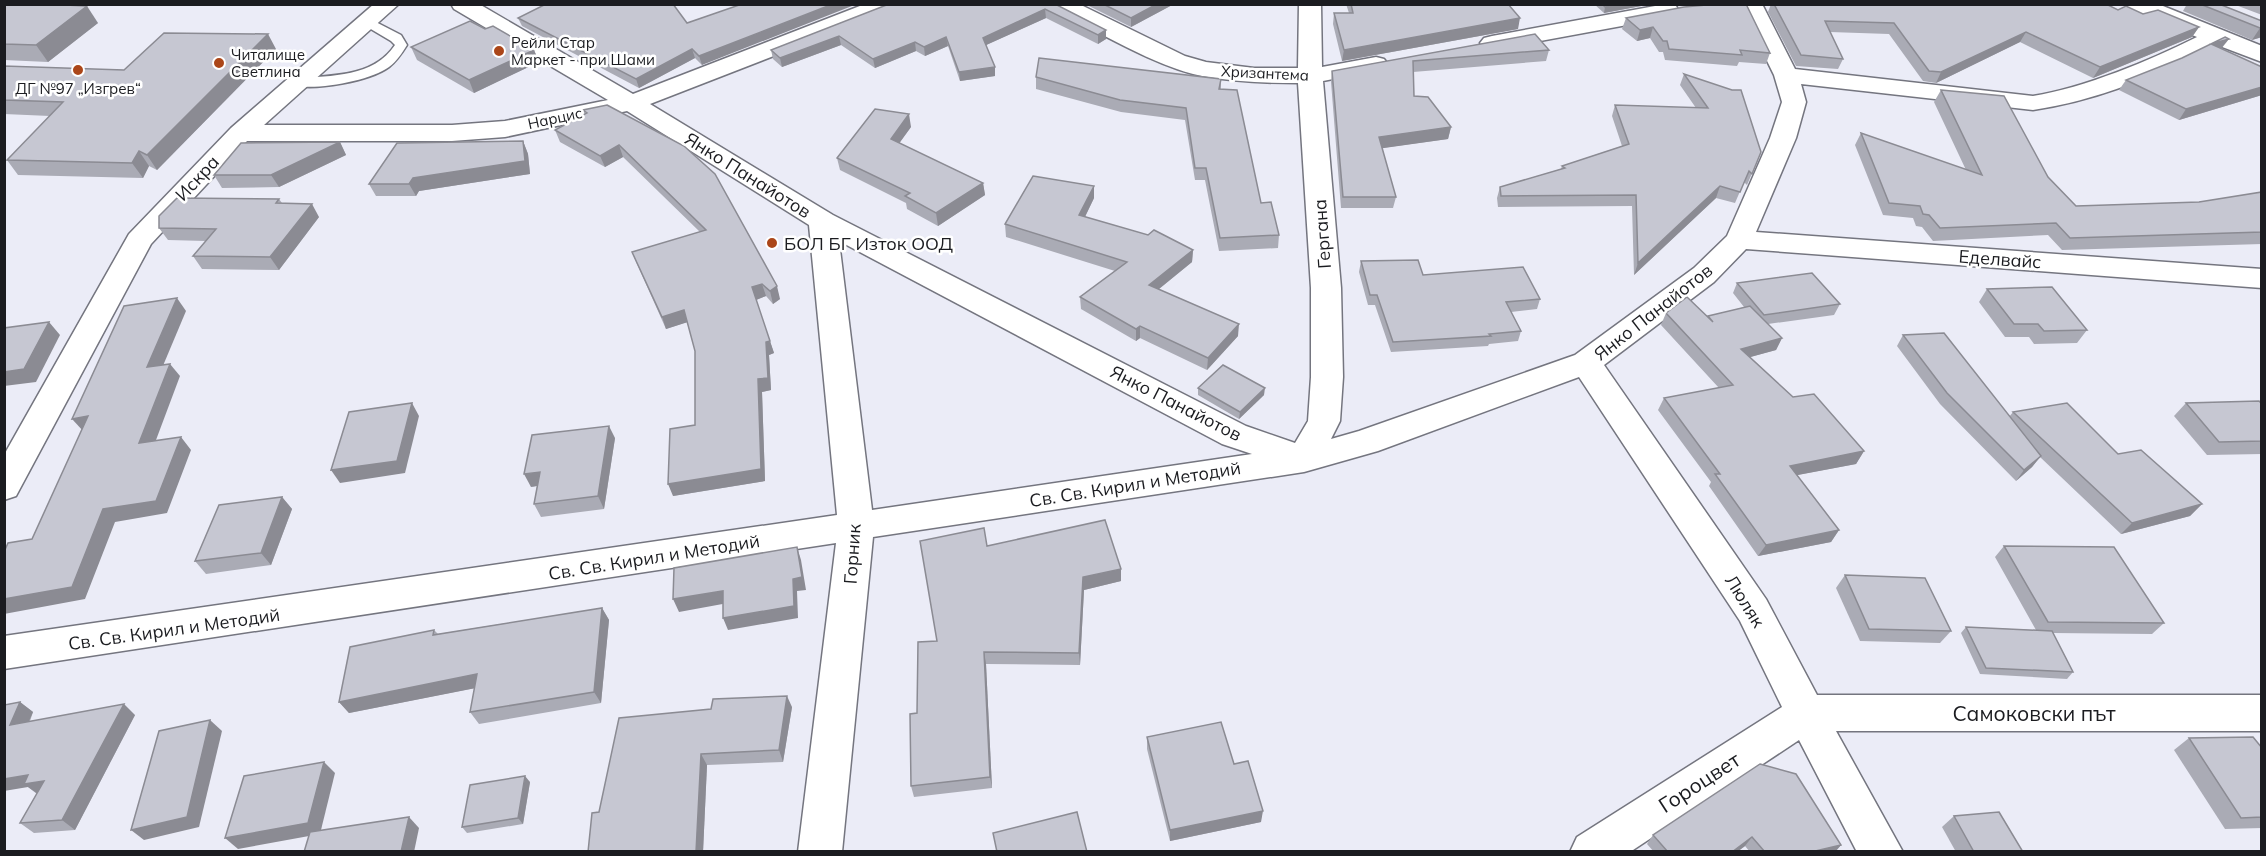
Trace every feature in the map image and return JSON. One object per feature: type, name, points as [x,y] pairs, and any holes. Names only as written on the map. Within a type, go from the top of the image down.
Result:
[{"type":"street","name":"Искра","points":[[4,487],[139,240],[240,133],[388,4]]},
{"type":"street","name":"Янко Панайотов","points":[[462,4],[631,103],[823,221],[1234,435],[1304,459],[1366,442],[1586,363],[1704,275],[1739,240],[1782,138],[1794,102],[1785,75],[1750,4]]},
{"type":"street","name":"Нарцис","points":[[240,133],[452,133],[505,129],[631,103],[887,4]]},
{"type":"street","name":"Хризантема","points":[[1060,4],[1177,61],[1203,69],[1254,75],[1310,76],[1402,59]]},
{"type":"street","name":"Гергана","points":[[1304,459],[1324,421],[1327,377],[1326,288],[1310,76],[1310,4]]},
{"type":"street","points":[[2138,4],[2186,13],[2215,37],[2262,55]]},
{"type":"street","points":[[1472,47],[1690,8]]},
{"type":"street","points":[[1785,75],[2033,103],[2058,99],[2170,60],[2215,37]]},
{"type":"street","name":"Горник","points":[[820,852],[856,527],[823,221]]},
{"type":"street","name":"Еделвайс","points":[[1739,240],[2262,279]]},
{"type":"street","name":"Люляк","points":[[1586,363],[1753,610],[1857,813],[1881,852]]},
{"type":"street","name":"Св. Св. Кирил и Методий","points":[[4,654],[1304,459]]},
{"type":"street","name":"Самоковски път","points":[[1806,712],[2262,713]]},
{"type":"street","name":"Гороцвет","points":[[1592,852],[1806,712]]},
{"type":"lane","points":[[297,82],[356,75],[379,67],[392,59],[401,45],[396,38],[368,22]]},
{"type":"building","points":[[4,4],[87,6],[36,45],[4,44]]},
{"type":"building","points":[[546,4],[673,4],[687,23],[742,4],[833,4],[699,56],[692,49],[636,79],[518,18]]},
{"type":"building","points":[[889,4],[1055,4],[1106,30],[1098,35],[1045,9],[983,38],[995,67],[959,72],[946,37],[924,47],[915,42],[873,59],[839,36],[780,58],[771,50]]},
{"type":"building","points":[[1103,4],[1157,4],[1131,18]]},
{"type":"building","points":[[1351,4],[1508,4],[1520,18],[1344,50],[1334,13],[1353,13]]},
{"type":"building","points":[[1602,4],[1620,4],[1605,7]]},
{"type":"building","points":[[1746,4],[1770,53],[1740,50],[1742,55],[1669,49],[1667,41],[1663,41],[1653,27],[1640,30],[1626,18],[1684,7]]},
{"type":"building","points":[[1774,4],[2106,4],[2118,10],[2126,6],[2143,14],[2158,10],[2199,27],[2100,67],[2026,32],[1941,72],[1929,71],[1894,23],[1825,21],[1843,59],[1801,55]]},
{"type":"building","points":[[2200,4],[2219,4],[2262,21],[2262,28],[2260,28]]},
{"type":"building","points":[[470,21],[485,29],[493,26],[534,50],[469,80],[411,47]]},
{"type":"building","points":[[164,33],[268,34],[147,155],[139,151],[132,163],[7,160],[63,102],[4,100],[4,66],[124,70]]},
{"type":"building","points":[[1535,34],[1549,50],[1413,61],[1414,96],[1428,97],[1451,127],[1379,137],[1396,197],[1343,197],[1332,71]]},
{"type":"building","points":[[2225,37],[2229,39],[2211,44],[2262,67],[2262,87],[2186,109],[2126,80],[2182,58]]},
{"type":"building","points":[[1039,58],[1221,79],[1219,89],[1237,90],[1261,203],[1271,202],[1279,235],[1220,238],[1206,168],[1195,168],[1186,108],[1120,100],[1036,77]]},
{"type":"building","points":[[1684,74],[1732,90],[1741,90],[1761,152],[1752,174],[1749,171],[1740,192],[1720,186],[1638,263],[1636,195],[1501,196],[1500,187],[1565,168],[1562,166],[1629,144],[1615,105],[1708,108]]},
{"type":"building","points":[[1941,90],[2004,96],[2048,177],[2076,206],[2199,202],[2262,192],[2262,232],[2070,238],[2056,223],[1940,228],[1929,215],[1923,214],[1920,206],[1889,203],[1861,133],[1982,175]]},
{"type":"building","points":[[607,105],[684,146],[715,174],[777,286],[770,291],[762,284],[752,287],[770,341],[766,342],[768,378],[758,379],[761,469],[668,484],[670,429],[695,425],[695,351],[684,310],[662,317],[632,252],[706,230],[619,145],[600,156],[555,130],[587,113],[583,110]]},
{"type":"building","points":[[875,109],[909,114],[891,139],[983,183],[936,213],[905,196],[910,193],[837,158]]},
{"type":"building","points":[[523,141],[525,161],[413,178],[409,184],[369,184],[397,143]]},
{"type":"building","points":[[340,142],[271,175],[214,175],[241,143]]},
{"type":"building","points":[[1033,176],[1094,186],[1079,215],[1148,235],[1154,230],[1193,250],[1149,285],[1239,324],[1208,358],[1140,326],[1136,329],[1080,297],[1127,262],[1005,224]]},
{"type":"building","points":[[177,198],[279,199],[276,203],[312,204],[270,257],[193,256],[216,229],[159,228],[159,216]]},
{"type":"building","points":[[1418,260],[1423,275],[1523,267],[1540,299],[1506,302],[1521,331],[1489,334],[1491,336],[1393,342],[1377,295],[1370,295],[1361,261]]},
{"type":"building","points":[[1812,273],[1840,304],[1764,315],[1737,283]]},
{"type":"building","points":[[2052,287],[2087,330],[2044,331],[2038,324],[2014,324],[1987,289]]},
{"type":"building","points":[[1687,297],[1713,322],[1708,316],[1750,306],[1782,338],[1741,349],[1793,397],[1814,394],[1864,451],[1790,466],[1839,530],[1766,545],[1715,474],[1720,474],[1664,398],[1733,385],[1666,313]]},
{"type":"building","points":[[177,298],[147,367],[170,364],[139,443],[181,437],[156,501],[103,509],[72,587],[4,599],[4,552],[8,543],[32,539],[88,416],[72,419],[124,306]]},
{"type":"building","points":[[49,322],[24,369],[4,372],[4,328]]},
{"type":"building","points":[[1944,333],[2041,456],[2024,470],[1947,393],[1903,335]]},
{"type":"building","points":[[1223,365],[1265,388],[1240,412],[1198,388]]},
{"type":"building","points":[[2259,401],[2262,404],[2262,441],[2219,442],[2186,403]]},
{"type":"building","points":[[412,403],[397,461],[331,470],[349,412]]},
{"type":"building","points":[[2067,403],[2118,454],[2141,450],[2202,504],[2132,523],[2013,412]]},
{"type":"building","points":[[609,426],[598,496],[534,504],[540,472],[524,474],[532,435]]},
{"type":"building","points":[[282,497],[261,553],[195,561],[219,505]]},
{"type":"building","points":[[1105,520],[1121,569],[1083,577],[1079,653],[984,652],[990,777],[911,786],[910,714],[917,713],[918,642],[937,641],[920,541],[984,528],[987,546]]},
{"type":"building","points":[[2004,546],[2114,547],[2164,623],[2048,622]]},
{"type":"building","points":[[797,547],[802,577],[793,579],[794,606],[723,618],[723,591],[673,599],[674,568]]},
{"type":"building","points":[[1845,575],[1925,578],[1951,631],[1869,629]]},
{"type":"building","points":[[602,608],[594,692],[470,712],[477,674],[339,702],[350,647],[434,630],[433,635]]},
{"type":"building","points":[[1966,627],[2052,631],[2073,672],[1986,668]]},
{"type":"building","points":[[787,696],[779,750],[701,754],[696,852],[588,852],[592,813],[599,812],[619,718],[711,709],[713,699]]},
{"type":"building","points":[[20,702],[10,725],[124,704],[62,820],[20,823],[44,781],[24,784],[28,775],[4,779],[4,705]]},
{"type":"building","points":[[210,720],[187,817],[131,830],[159,731]]},
{"type":"building","points":[[1221,722],[1234,764],[1248,761],[1263,811],[1170,830],[1147,737]]},
{"type":"building","points":[[2253,737],[2262,748],[2262,817],[2241,818],[2189,738]]},
{"type":"building","points":[[324,762],[308,823],[225,838],[244,776]]},
{"type":"building","points":[[1760,764],[1796,774],[1841,845],[1811,852],[1765,852],[1752,837],[1732,852],[1668,852],[1653,835]]},
{"type":"building","points":[[525,776],[518,818],[462,827],[470,785]]},
{"type":"building","points":[[1077,812],[1087,852],[997,852],[993,833]]},
{"type":"building","points":[[1999,812],[2023,852],[1974,852],[1954,816]]},
{"type":"building","points":[[409,817],[401,852],[304,852],[310,832]]},
{"type":"place","name":"Рейли Стар Маркет - при Шами","points":[[499,51]]},
{"type":"place","name":"Читалище Светлина","points":[[219,63]]},
{"type":"place","name":"ДГ №97 „Изгрев“","points":[[78,70]]},
{"type":"place","name":"БОЛ БГ Изток ООД","points":[[772,243]]}]
